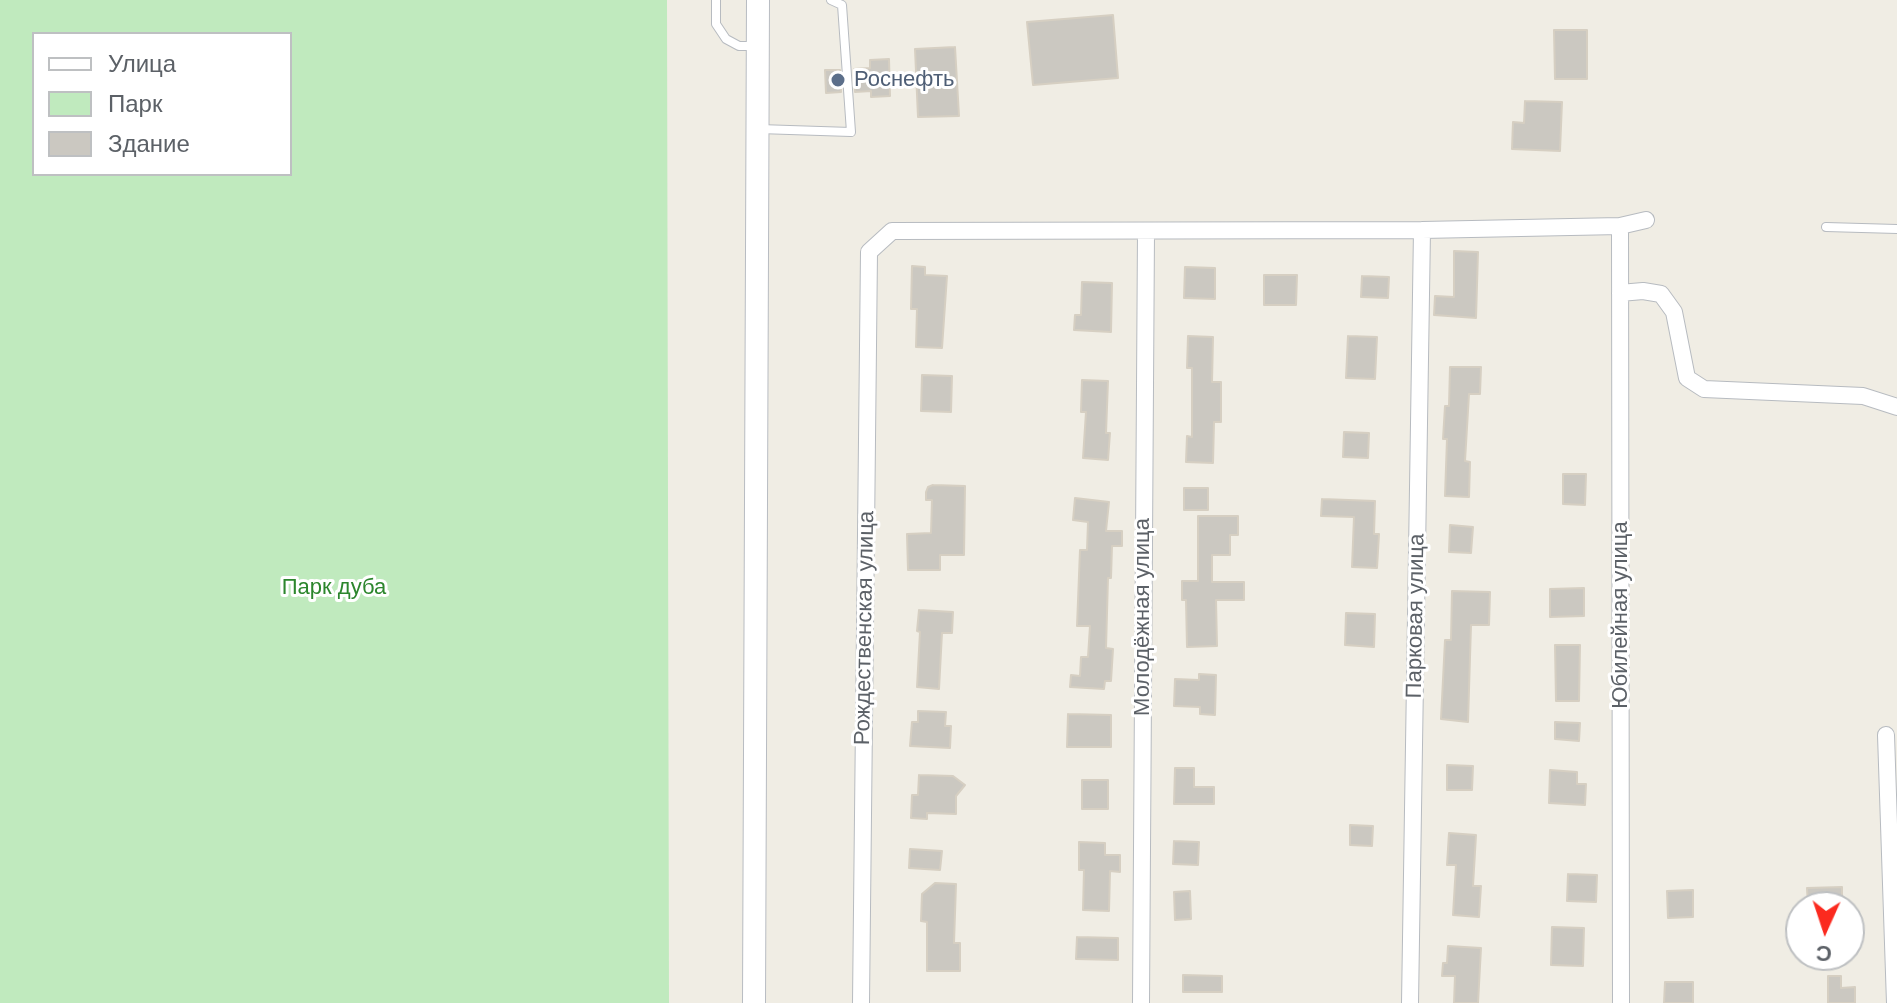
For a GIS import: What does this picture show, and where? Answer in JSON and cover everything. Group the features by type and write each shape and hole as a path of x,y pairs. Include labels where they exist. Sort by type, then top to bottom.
{"main road":[{"path":"754,1003 758,0"}],"street":[{"path":"750,0 758,46"},
{"path":"1146,232 1620,226 1646,220"},
{"name":"Юбилейная улица","path":"1620,226 1621,1003"},
{"name":"Парковая улица","path":"1410,1003 1422,230"},
{"name":"Рождественская улица","path":"861,1003 869,252 892,231 1146,232"},
{"name":"Молодёжная улица","path":"1141,1003 1146,232"},
{"path":"1620,293 1643,291 1661,294 1674,312 1687,378 1704,389 1863,396 1897,407"},
{"path":"1886,735 1894,868 1895,1003"}],"lane":[{"path":"716,0 716,24 726,39 739,46 758,46"},
{"path":"758,129 851,132 842,5 831,0"},
{"path":"1826,227 1897,229"}],"green space":[{"name":"Парк дуба","path":"0,0 667,0 669,1003 0,1003"}],"building":[{"path":"1113,15 1118,78 1033,85 1027,22"},
{"path":"1554,30 1587,30 1587,79 1555,79"},
{"path":"955,47 959,116 918,117 915,49"},
{"path":"889,59 890,96 871,97 871,91 855,92 854,69 870,68 870,60"},
{"path":"825,70 840,70 841,92 826,93"},
{"path":"1525,101 1562,102 1560,151 1512,149 1513,122 1524,123"},
{"path":"1454,251 1478,252 1476,318 1434,315 1435,296 1454,297"},
{"path":"912,266 925,267 925,275 947,276 942,348 916,347 917,309 911,309"},
{"path":"1185,267 1215,268 1215,299 1184,298"},
{"path":"1264,275 1297,275 1296,305 1264,305"},
{"path":"1362,276 1389,277 1388,298 1361,297"},
{"path":"1082,282 1112,283 1111,332 1074,330 1075,315 1081,315"},
{"path":"1188,336 1213,337 1212,382 1221,382 1221,422 1214,422 1213,463 1186,462 1187,436 1192,437 1192,368 1187,368"},
{"path":"1348,336 1377,337 1375,379 1346,378"},
{"path":"1450,367 1481,367 1480,394 1469,394 1465,461 1470,462 1469,497 1445,496 1447,439 1443,439 1445,406 1449,406"},
{"path":"922,375 952,376 951,412 921,411"},
{"path":"1082,380 1108,381 1108,460 1083,458 1086,412 1081,412"},
{"path":"1344,432 1369,433 1368,458 1343,457"},
{"path":"1563,474 1586,474 1585,505 1563,504"},
{"path":"933,485 965,486 964,555 940,555 940,570 908,570 907,534 931,533 932,500 926,500 926,492"},
{"path":"1184,488 1208,488 1208,510 1184,510"},
{"path":"1075,498 1109,502 1106,531 1122,531 1122,546 1112,546 1111,578 1108,578 1106,648 1113,649 1111,681 1105,681 1104,689 1070,687 1071,675 1080,676 1081,657 1088,657 1090,626 1077,626 1080,550 1087,550 1088,522 1073,520"},
{"path":"1322,499 1375,501 1374,534 1379,534 1377,568 1352,567 1354,517 1321,516"},
{"path":"1198,516 1238,516 1238,535 1230,535 1230,555 1212,555 1212,582 1244,582 1244,600 1216,600 1217,646 1187,647 1186,600 1182,600 1182,581 1198,581"},
{"path":"1450,525 1473,527 1471,553 1449,552"},
{"path":"1584,588 1584,616 1550,617 1550,589"},
{"path":"1452,591 1490,592 1489,625 1471,625 1468,722 1441,719 1445,640 1451,640"},
{"path":"919,610 953,612 952,633 942,633 939,689 917,687"},
{"path":"1346,613 1375,614 1374,647 1345,645"},
{"path":"1555,645 1580,645 1579,701 1556,701"},
{"path":"1199,674 1216,675 1215,715 1200,714 1200,707 1174,706 1175,679 1199,680"},
{"path":"918,711 946,712 945,726 951,726 950,748 910,746 912,722 918,722"},
{"path":"1068,714 1111,715 1111,747 1067,747"},
{"path":"1555,722 1580,723 1579,741 1555,739"},
{"path":"1447,765 1473,766 1472,790 1447,790"},
{"path":"1175,768 1194,768 1194,787 1214,787 1214,804 1174,804"},
{"path":"1550,770 1577,772 1577,784 1586,784 1585,805 1549,803"},
{"path":"919,775 953,776 965,785 956,796 956,814 927,813 927,819 911,818 912,795 918,795"},
{"path":"1082,780 1108,780 1108,809 1082,809"},
{"path":"1350,825 1373,826 1372,846 1350,845"},
{"path":"1449,833 1476,835 1473,886 1481,886 1479,917 1453,915 1456,865 1447,865"},
{"path":"1174,841 1199,842 1198,865 1173,864"},
{"path":"1079,842 1105,843 1105,855 1120,855 1120,872 1110,871 1109,911 1083,910 1084,870 1079,870"},
{"path":"910,849 942,851 940,870 909,868"},
{"path":"1568,874 1597,875 1596,902 1567,901"},
{"path":"935,883 956,884 954,943 960,943 960,971 927,971 927,922 921,921 922,894"},
{"path":"1842,887 1842,891 1807,891 1807,888"},
{"path":"1693,890 1693,917 1668,918 1667,891"},
{"path":"1190,891 1191,919 1175,920 1174,892"},
{"path":"1552,927 1584,928 1583,966 1551,965"},
{"path":"1077,937 1118,938 1118,960 1076,959"},
{"path":"1448,946 1481,948 1478,1003 1454,1003 1455,976 1442,976"},
{"path":"1183,975 1222,976 1222,992 1183,992"},
{"path":"1828,976 1841,976 1841,988 1855,987 1855,1003 1828,1003"},
{"path":"1665,982 1693,982 1693,1003 1664,1003"}],"place":[{"name":"Роснефть","path":"838,80"}]}
